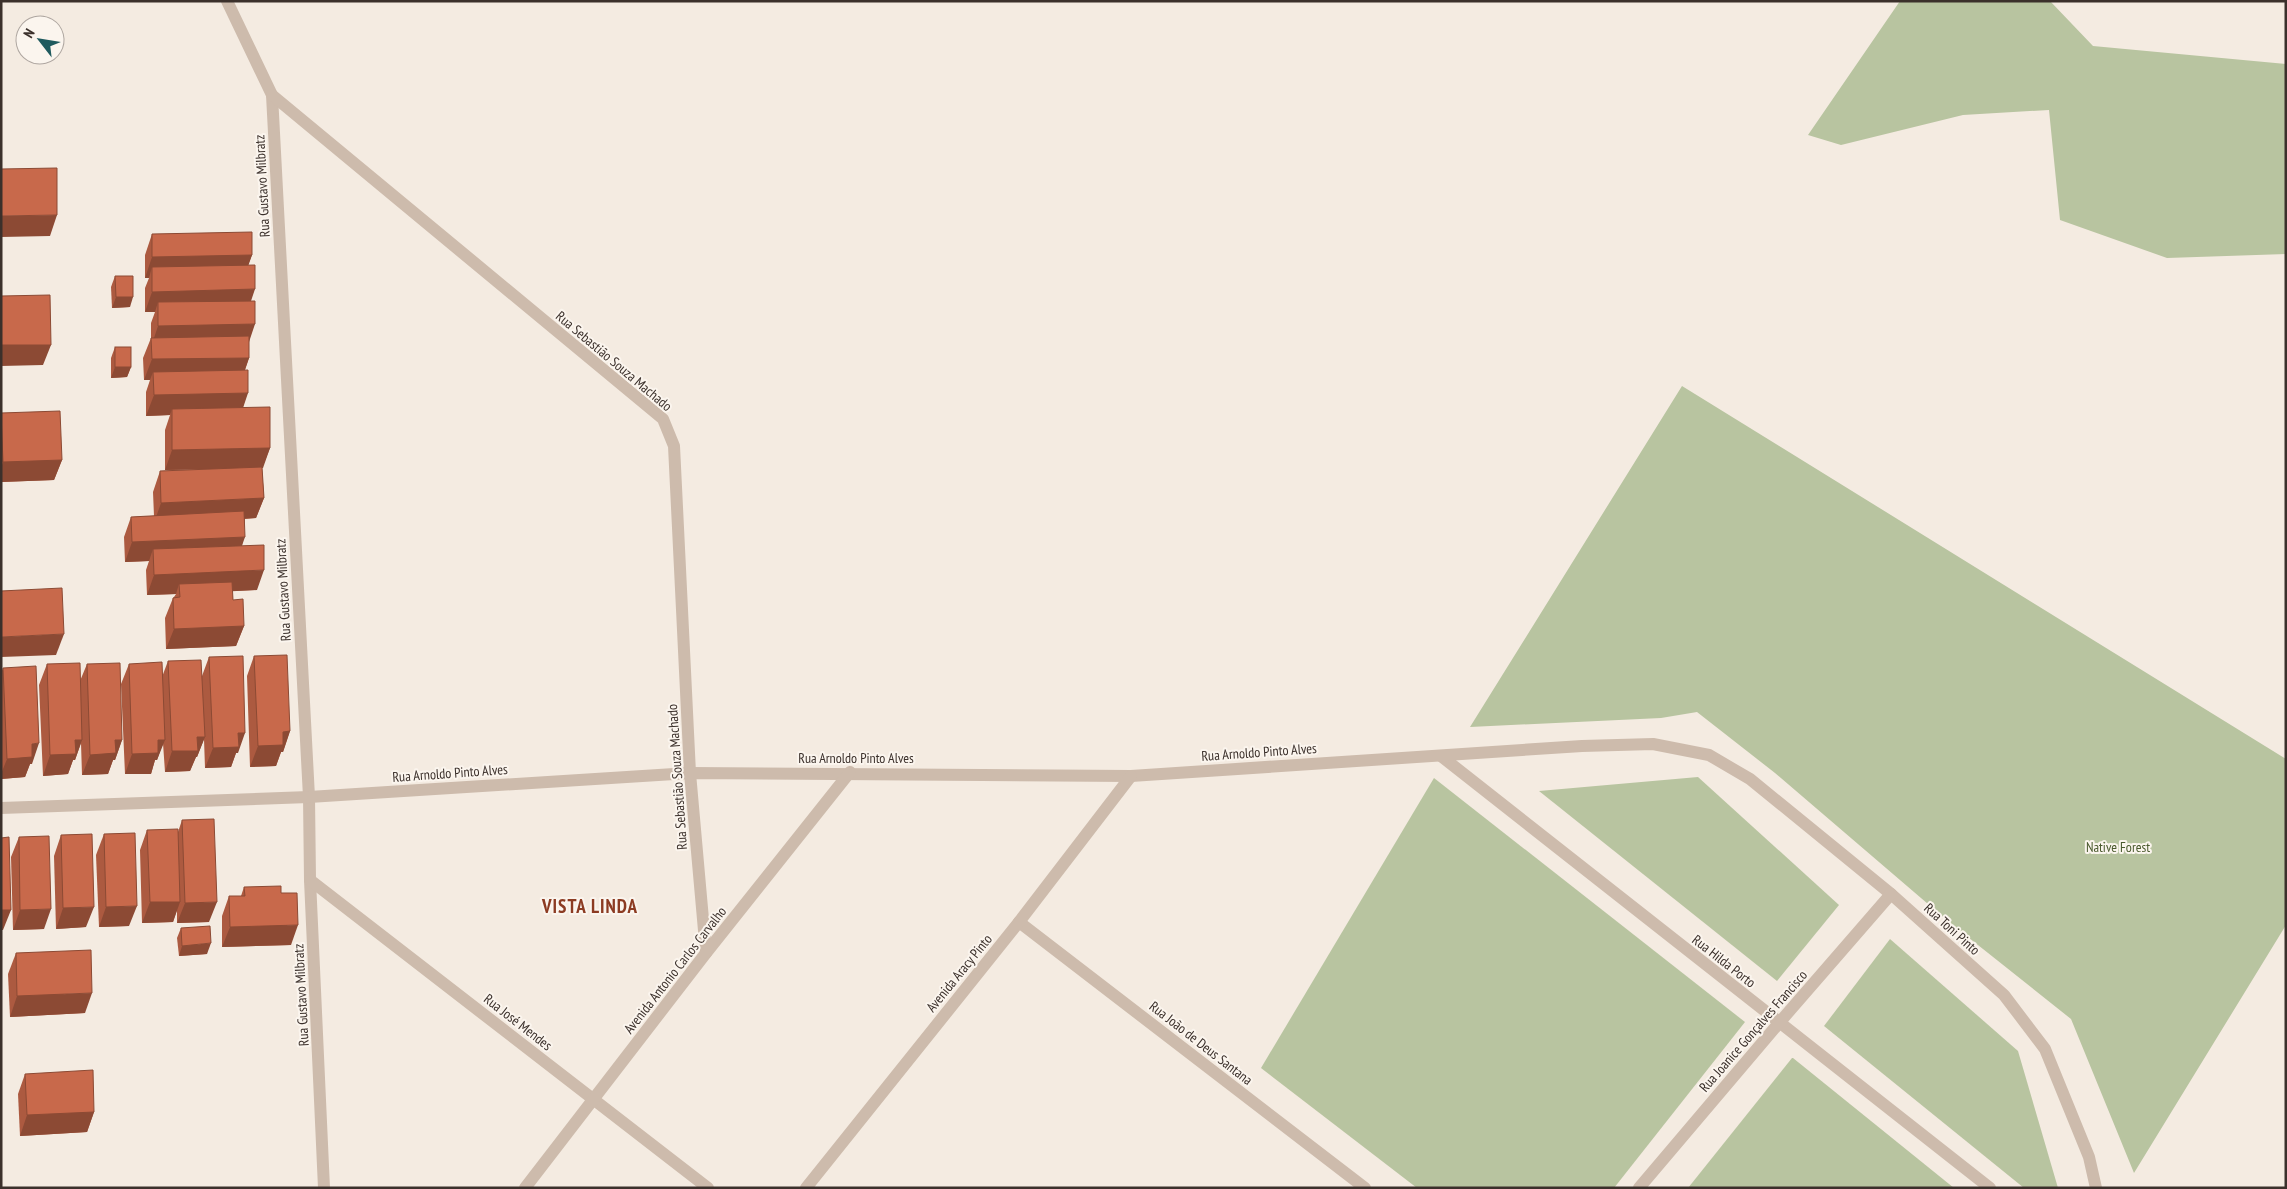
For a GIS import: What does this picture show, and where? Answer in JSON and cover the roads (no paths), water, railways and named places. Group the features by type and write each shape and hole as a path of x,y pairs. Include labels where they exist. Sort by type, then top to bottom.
{"street":[{"name":"Rua Gustavo Milbratz","path":"227,1 272,96 309,797 310,880 324,1188"},
{"name":"Rua Sebastião Souza Machado","path":"272,96 663,419 674,446 690,772 706,953"},
{"name":"Rua Arnoldo Pinto Alves","path":"1,808 309,797 690,772 1131,776 1653,744 1708,755"},
{"name":"Rua Toni Pinto","path":"1708,755 1750,779 1891,894 2004,995 2045,1048 2089,1157 2096,1188"},
{"name":"Rua Hilda Porto","path":"1441,756 1990,1188"},
{"name":"Avenida Antonio Carlos Carvalho","path":"525,1188 706,953 850,772"},
{"name":"Avenida Aracy Pinto","path":"806,1188 1019,922 1131,776"},
{"name":"Rua José Mendes","path":"310,880 708,1188"},
{"name":"Rua Joanice Gonçalves Francisco","path":"1639,1188 1891,894"},
{"name":"Rua João de Deus Santana","path":"1019,922 1365,1188"}],"district":[{"name":"VISTA LINDA","path":"590,906"}],"park label":[{"name":"Native Forest","path":"2118,847"}]}
